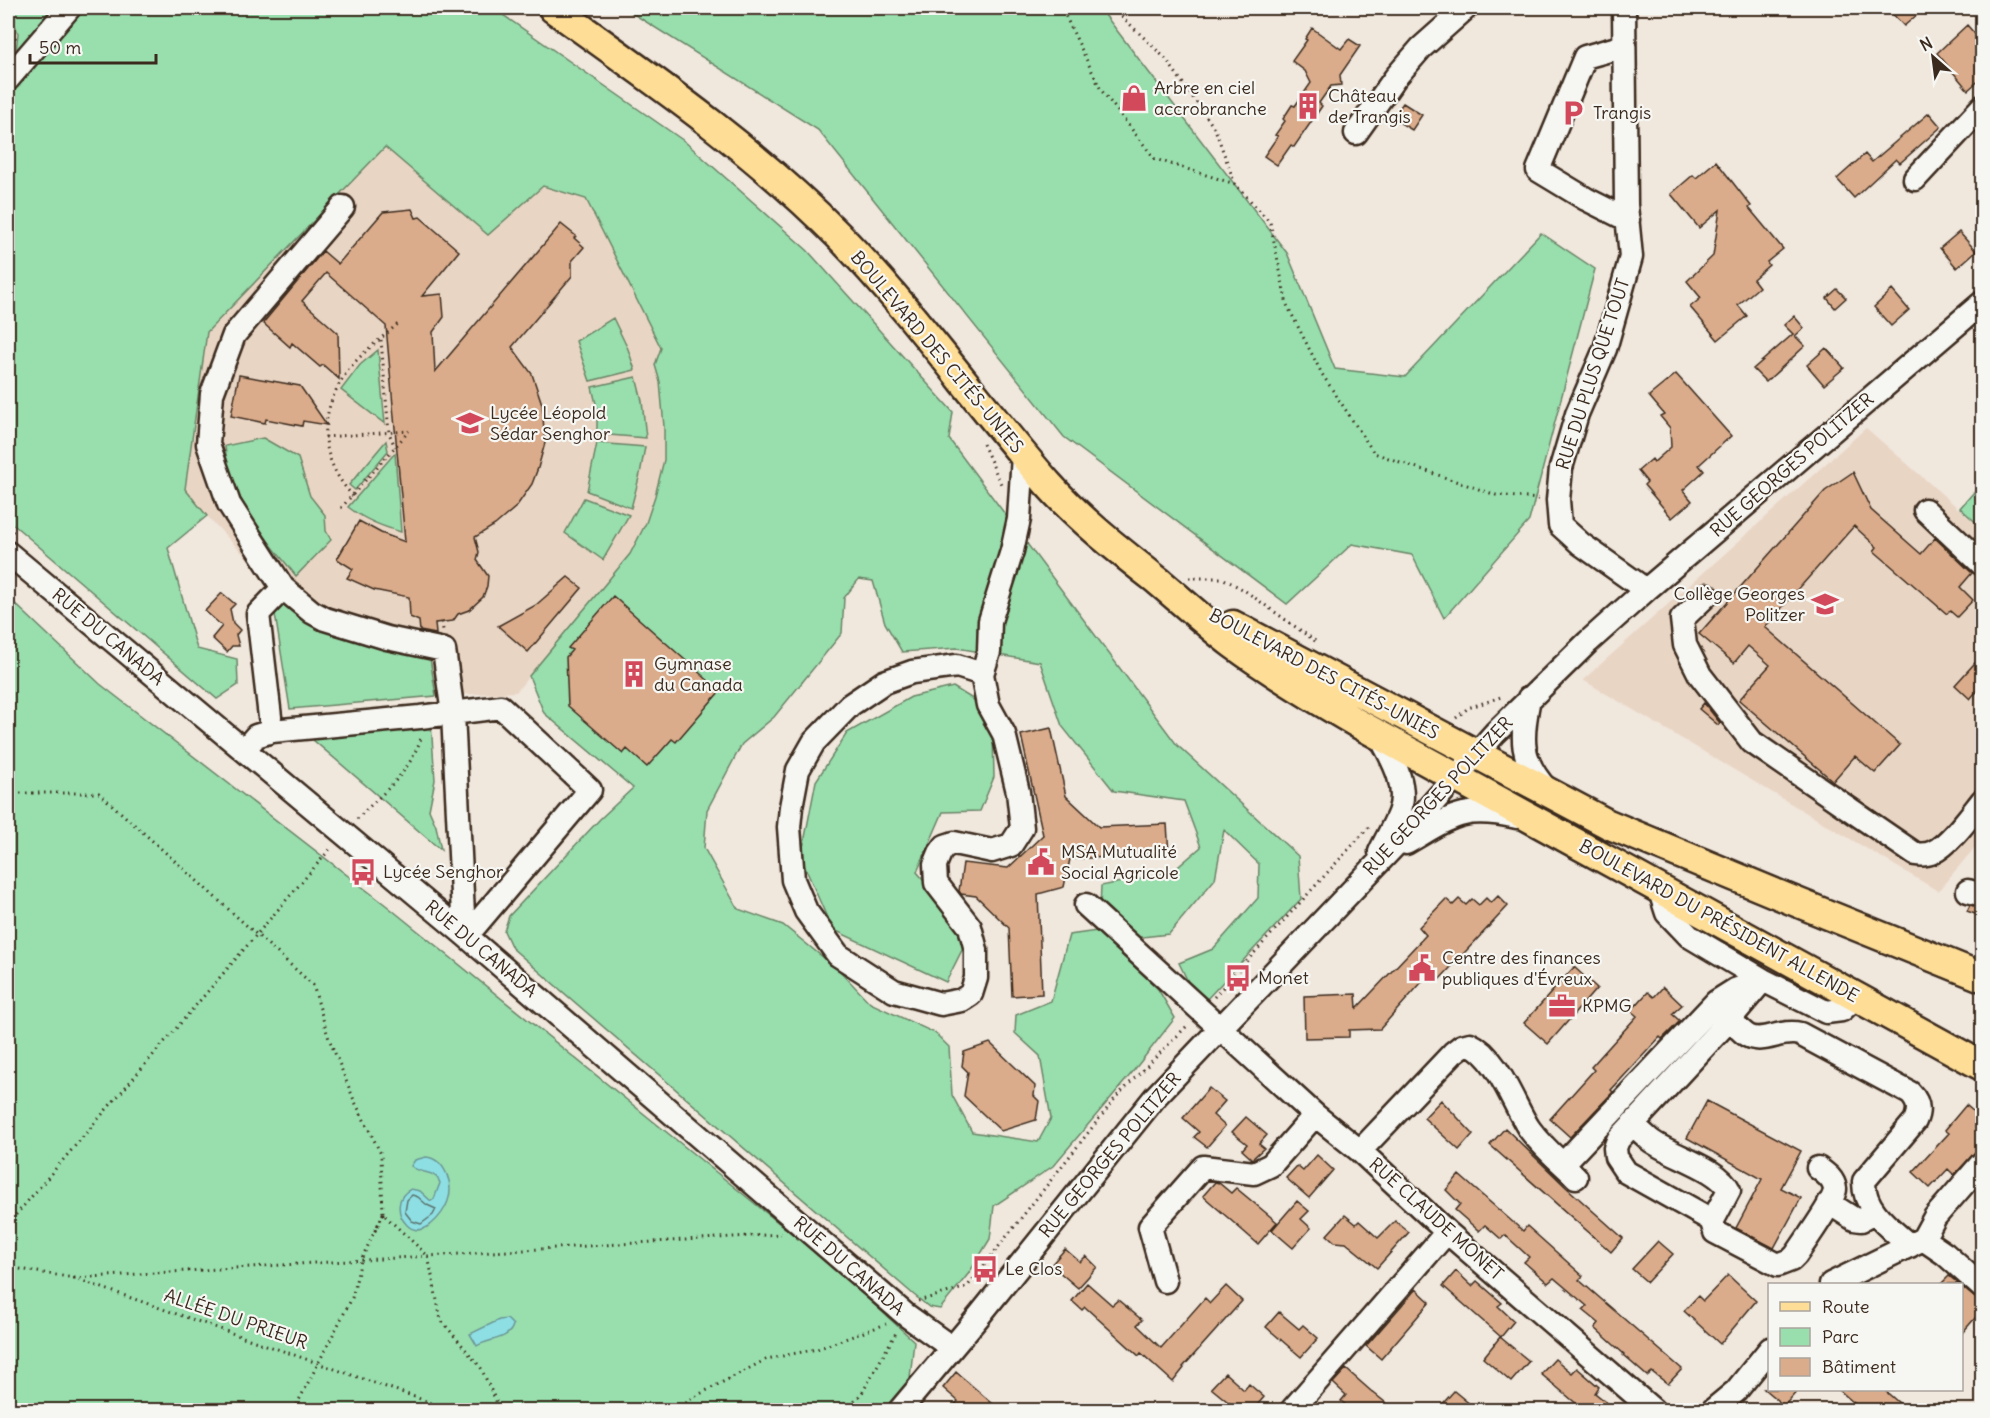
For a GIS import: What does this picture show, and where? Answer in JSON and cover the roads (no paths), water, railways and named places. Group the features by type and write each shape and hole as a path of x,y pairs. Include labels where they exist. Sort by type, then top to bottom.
{"main road":[{"name":"BOULEVARD DES CITÉS-UNIES","path":"553,8 687,105 762,164 836,233 890,290 1050,486 1108,540 1179,586 1449,722 1476,754"},
{"name":"BOULEVARD DES CITÉS-UNIES","path":"1179,586 1231,642 1278,676 1455,777"},
{"name":"BOULEVARD DU PRÉSIDENT ALLENDE","path":"1476,754 1618,828 1789,900 1983,976"},
{"name":"BOULEVARD DU PRÉSIDENT ALLENDE","path":"1455,777 1983,1066"}],"street":[{"path":"15,71 69,8"},
{"path":"1356,133 1395,78 1421,48 1466,8"},
{"name":"RUE DU PLUS QUE TOUT","path":"1624,8 1628,220 1631,257 1605,349 1570,436 1561,468 1558,500 1560,525 1581,544 1646,590"},
{"path":"1624,46 1585,57 1538,170 1586,199 1628,220"},
{"path":"1915,179 1983,107"},
{"path":"343,207 234,335 212,394 208,444 229,504 284,588 312,612 325,619 387,638 444,650 453,718 464,934"},
{"name":"RUE GEORGES POLITZER","path":"907,1408 952,1348 1156,1096 1529,698 1646,590 1915,373 1983,303"},
{"path":"982,674 957,666 912,672 884,682 850,705 814,742 798,770 790,817 793,880 806,911 838,955 894,991 941,1004 962,1000 971,994 976,978 976,950 970,927 936,883 935,865 940,853 945,846 954,843 992,851 1011,845 1022,828 1018,792 1004,734 988,705 982,674 989,652 990,621 1012,551 1019,519 1023,455"},
{"path":"1925,510 1983,564"},
{"name":"RUE DU CANADA","path":"12,544 244,750 464,934 810,1233 910,1308 952,1348"},
{"path":"270,717 258,615 284,588"},
{"path":"1707,595 1682,620 1685,645 1700,675 1752,742 1915,854 1924,855 1944,845 1983,801"},
{"path":"1529,698 1522,732 1526,754 1537,779 1551,795"},
{"path":"244,750 256,736 272,731 453,718 501,707 590,790 475,926 464,934"},
{"path":"1371,869 1400,811 1401,795 1397,768 1380,736"},
{"path":"1371,869 1404,844 1445,819 1466,812 1491,812 1541,823"},
{"path":"1659,888 1667,913 1689,936 1763,980 1826,1012 1842,1010 1857,996"},
{"name":"RUE CLAUDE MONET","path":"1086,905 1200,1012 1653,1410"},
{"path":"1763,980 1618,1140 1615,1148 1616,1157 1626,1172 1712,1222 1715,1232 1778,1265 1797,1255 1829,1203 1834,1189 1833,1182 1818,1168"},
{"path":"1360,1151 1453,1053 1462,1046 1470,1044 1484,1055 1498,1073 1528,1127 1543,1146 1570,1171 1716,1002 1735,990 1763,980"},
{"path":"1730,1019 1747,1035 1760,1040 1790,1032 1800,1034 1910,1093 1915,1098 1919,1113 1915,1121 1864,1181 1865,1194 1874,1214 1916,1243 1945,1254 1983,1287"},
{"path":"1165,1281 1150,1227 1203,1167 1254,1173 1271,1165 1316,1115"},
{"path":"1633,1123 1650,1140 1705,1169 1726,1184 1729,1190 1712,1222"},
{"path":"1833,1283 1916,1243 1935,1217 1983,1163"},
{"path":"1829,1203 1854,1219 1861,1220 1874,1214"},
{"path":"1292,1410 1448,1232"},
{"path":"1713,1410 1736,1391 1768,1351"}],"water":[{"path":"426,1157 433,1159 443,1167 449,1180 450,1194 437,1219 419,1230 413,1229 403,1221 399,1206 403,1196 411,1189 420,1191 431,1201 434,1199 440,1183 438,1179 411,1166 415,1160"},
{"path":"507,1319 513,1325 508,1334 477,1346 470,1334 499,1320"}],"place":[{"name":"Arbre en ciel accrobranche","path":"1134,98"},
{"name":"Château de Trangis","path":"1308,106"},
{"name":"Trangis","path":"1573,113"},
{"name":"Lycée Léopold Sédar Senghor","path":"470,423"},
{"name":"Collège Georges Politzer","path":"1825,604"},
{"name":"Gymnase du Canada","path":"634,674"},
{"name":"MSA Mutualité Social Agricole","path":"1041,862"},
{"name":"Lycée Senghor","path":"363,872"},
{"name":"Centre des finances publiques d'Évreux","path":"1422,968"},
{"name":"Monet","path":"1238,978"},
{"name":"KPMG","path":"1562,1006"},
{"name":"Le Clos","path":"985,1269"}]}
